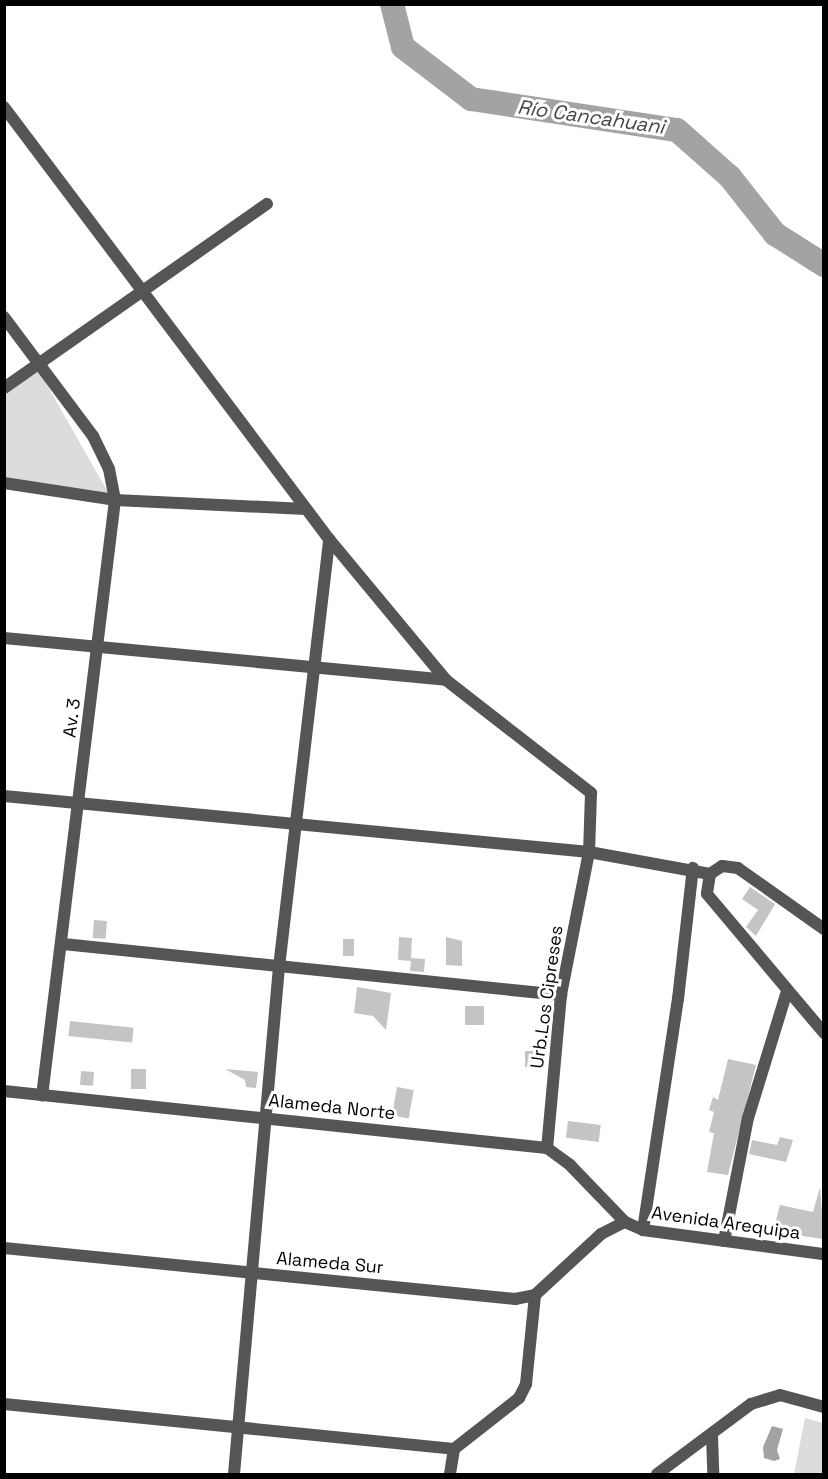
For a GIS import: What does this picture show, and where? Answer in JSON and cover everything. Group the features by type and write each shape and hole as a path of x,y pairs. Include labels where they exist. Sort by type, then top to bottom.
{"street":[{"path":"4,106 329,539 447,680"},
{"path":"4,388 267,204"},
{"name":"Av. 3","path":"4,317 93,436 109,469 115,500 63,945 42,1095"},
{"path":"4,483 115,500 306,509"},
{"path":"234,1474 279,967 294,822 315,667 329,539"},
{"path":"4,638 447,680"},
{"name":"Urb.Los Cipreses","path":"447,680 591,793 589,852 561,995 547,1148"},
{"path":"4,796 589,852 693,868 710,874"},
{"path":"824,929 738,868 722,866 710,874 707,894 824,1033"},
{"path":"643,1230 678,999 693,868"},
{"path":"63,945 561,995"},
{"path":"724,1241 748,1118 787,991"},
{"name":"Alameda Norte","path":"4,1091 547,1148"},
{"path":"450,1474 454,1449 519,1398 526,1384 535,1295 601,1234 626,1222 570,1165 547,1148"},
{"name":"Avenida Arequipa","path":"626,1222 643,1230 824,1254"},
{"name":"Alameda Sur","path":"4,1248 515,1299 535,1295"},
{"path":"657,1474 712,1436 751,1404 780,1395 824,1407"},
{"path":"4,1404 454,1449"},
{"path":"712,1436 713,1474"}],"shaded area":[{"path":"39,371 109,494 5,477 4,395"},
{"path":"805,1418 823,1423 823,1474 794,1474"},
{"path":"772,1426 783,1429 777,1450 780,1459 774,1461 764,1458 763,1447"}],"building":[{"path":"750,887 775,904 756,936 746,927 758,910 742,899"},
{"path":"94,920 107,921 106,939 93,938"},
{"path":"399,937 412,938 411,958 425,959 424,972 410,971 411,961 398,960"},
{"path":"446,937 462,941 462,966 446,965"},
{"path":"343,939 354,939 354,956 343,956"},
{"path":"357,987 391,993 386,1030 373,1016 354,1013"},
{"path":"465,1006 484,1006 484,1025 465,1025"},
{"path":"70,1021 134,1028 132,1043 68,1036"},
{"path":"525,1051 544,1051 544,1067 525,1067"},
{"path":"728,1059 756,1065 728,1175 707,1172 714,1133 709,1132 714,1112 709,1110 713,1097 718,1100"},
{"path":"131,1069 146,1069 146,1089 131,1089"},
{"path":"225,1069 258,1072 256,1088 246,1087 245,1080"},
{"path":"81,1071 94,1072 93,1086 80,1085"},
{"path":"397,1087 414,1090 409,1119 392,1116"},
{"path":"568,1121 601,1125 599,1142 566,1138"},
{"path":"780,1137 793,1140 786,1162 749,1154 752,1140 777,1145"},
{"path":"820,1187 824,1239 773,1232 780,1205 813,1212"}],"waterway":[{"name":"Río Cancahuani","path":"392,4 403,47 471,99 677,130 730,177 775,234 824,265"}]}
